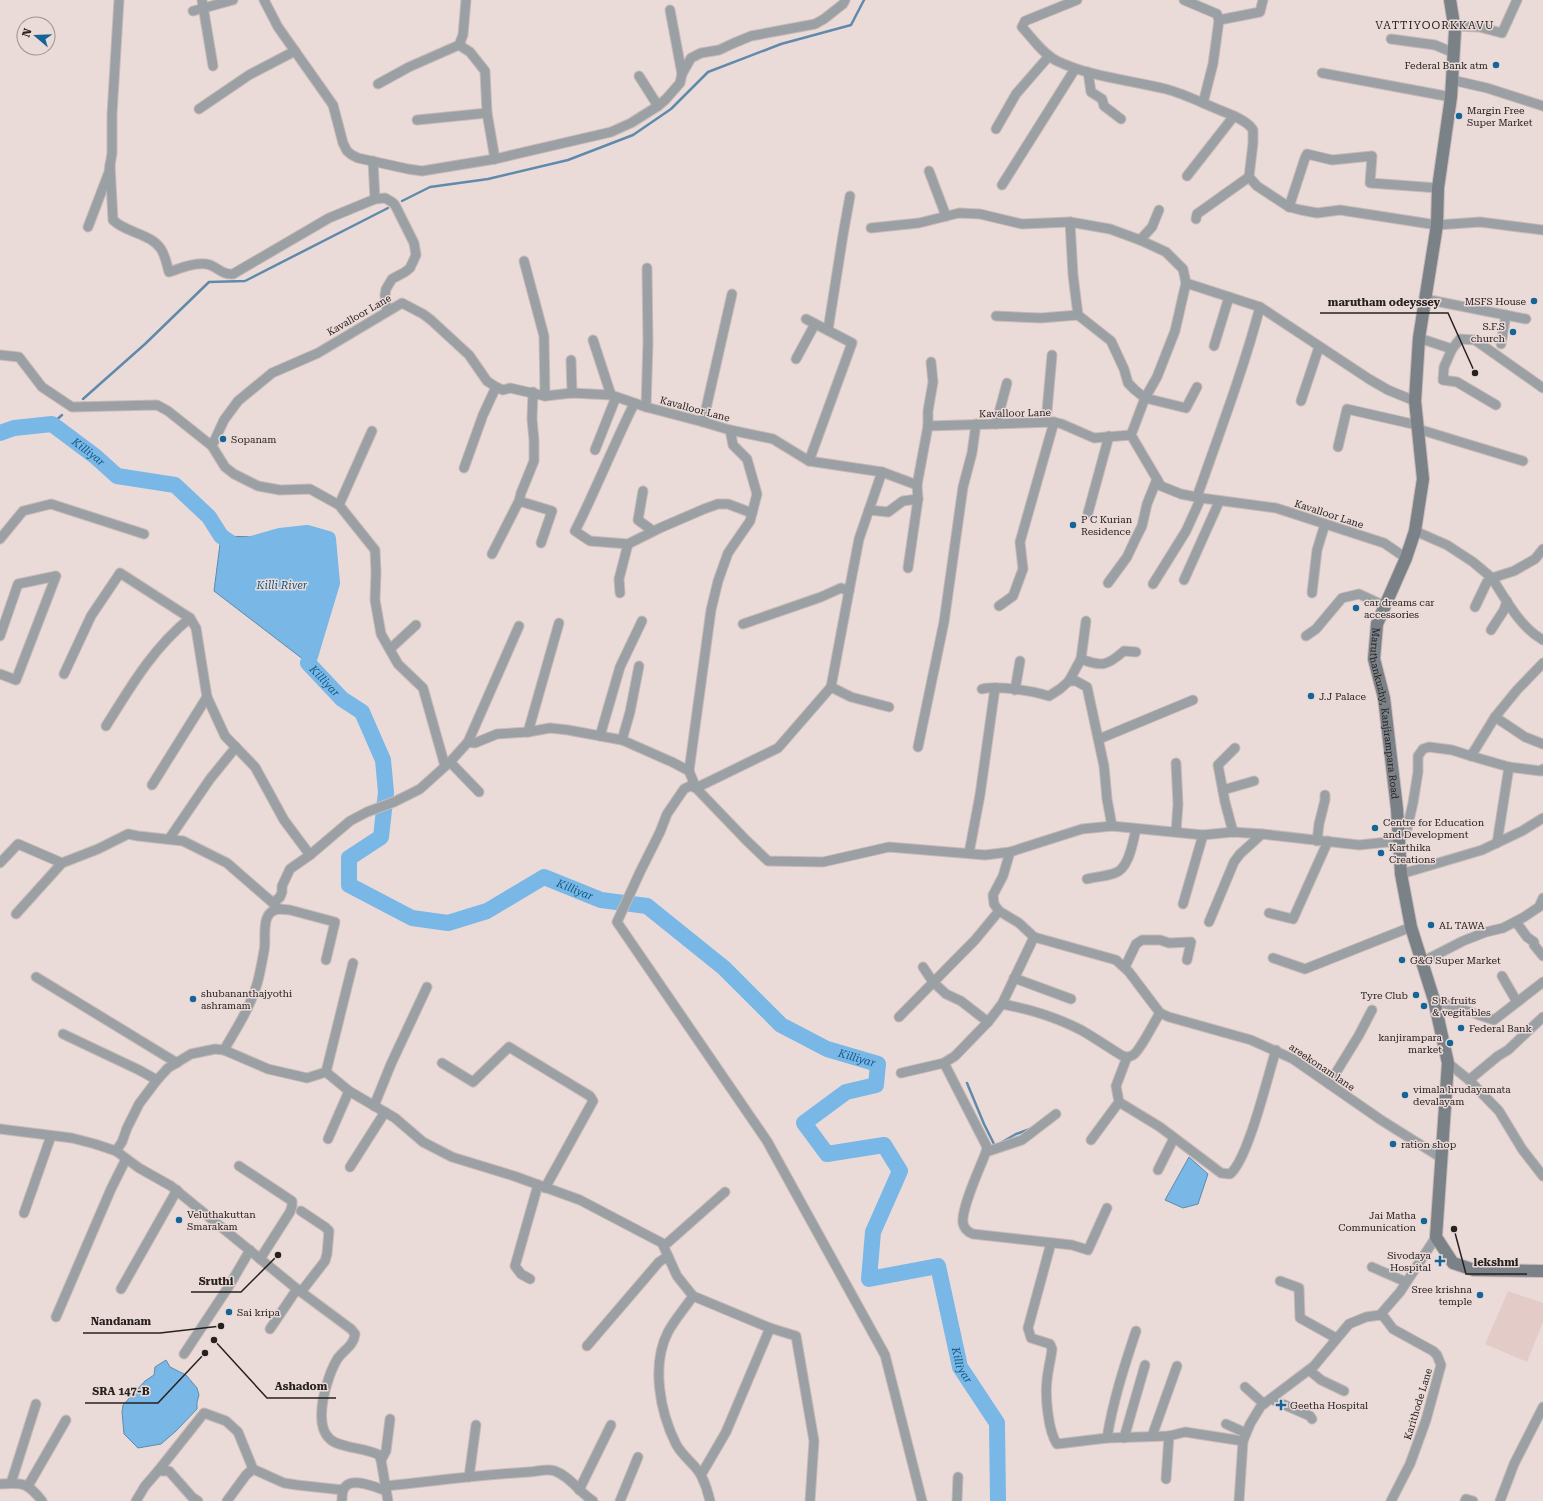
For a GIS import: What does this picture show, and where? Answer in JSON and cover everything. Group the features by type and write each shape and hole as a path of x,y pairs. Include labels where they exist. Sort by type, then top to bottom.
{"main road":[{"name":"Maruthankuzhy, Kanjirampara Road","path":"1436,1237 1440,1157 1448,1063 1434,1000 1411,927 1401,874 1397,809 1384,698 1374,659 1377,624 1406,558 1415,531 1423,479 1415,401 1419,338 1437,225 1438,188 1451,97 1454,26 1450,0"},
{"path":"1436,1237 1453,1263 1474,1270 1543,1271"}],"street":[{"path":"88,227 110,172 119,0"},
{"path":"193,11 203,4 233,0"},
{"path":"264,0 278,27 333,105 343,143 347,151 358,158 422,171 495,159 611,132 631,123 658,106 680,83 682,74 691,58 701,52 719,50 734,42 751,36 815,24 843,4 845,0"},
{"path":"378,84 409,67 459,45 463,34 466,0"},
{"path":"1077,0 1025,22 1022,27 1049,56 1075,69 1167,89 1234,116 1253,130 1249,177 1204,209 1198,214 1196,219"},
{"path":"1184,0 1217,14 1219,20 1213,64 1203,104"},
{"path":"1219,20 1260,12 1263,0"},
{"path":"1454,26 1479,28 1502,33 1517,0"},
{"path":"203,4 213,66"},
{"path":"670,10 682,74"},
{"path":"1391,39 1435,45 1454,53"},
{"path":"459,45 470,52 485,71 487,113 495,159"},
{"path":"199,109 250,75 295,51"},
{"path":"996,129 1016,94 1049,56"},
{"path":"1002,185 1075,69"},
{"path":"1088,72 1091,92 1102,99 1104,106 1121,119"},
{"path":"1322,73 1451,97"},
{"path":"639,76 658,106"},
{"path":"1452,80 1487,88 1543,106"},
{"path":"416,120 487,113"},
{"path":"1188,176 1234,116"},
{"path":"1289,207 1307,154 1332,160 1372,156 1370,183 1438,188"},
{"path":"373,162 375,199"},
{"path":"110,164 113,220 119,226 148,238 160,249 169,272 183,267 206,264 211,265 225,273 233,274 329,218 375,199 385,198 395,205 414,242 416,255 410,268 392,279 386,289 385,295 387,311"},
{"path":"929,171 946,216"},
{"path":"1249,177 1257,186 1289,207 1317,213 1340,210 1437,225 1480,222 1543,230"},
{"path":"828,330 850,196"},
{"path":"1140,240 1152,227 1159,210"},
{"path":"871,228 919,223 959,213 980,214 1022,224 1070,222 1110,229 1140,240 1166,252 1183,270 1186,283 1175,331 1157,377 1145,398 1131,435"},
{"path":"1070,222 1073,275 1078,315"},
{"path":"524,261 544,336 545,396"},
{"path":"646,407 648,342 647,268"},
{"path":"1186,283 1260,307 1319,347 1388,390 1415,401"},
{"path":"703,422 732,294"},
{"path":"1214,346 1229,297"},
{"path":"1425,299 1526,319"},
{"name":"Kavalloor Lane","path":"212,446 224,420 238,401 272,373 318,353 402,303 423,314 469,356 487,381 503,390 510,388 533,392 545,396 572,393 614,396 634,404 730,430 773,439 809,461 882,472 917,485"},
{"path":"1153,584 1186,531 1199,498 1250,346 1260,307"},
{"path":"996,316 1041,318 1078,315 1111,341 1124,369 1128,383 1145,398 1186,408 1197,386"},
{"path":"1501,344 1506,315"},
{"path":"806,319 852,343 809,461"},
{"path":"796,360 815,324"},
{"path":"1419,338 1452,349"},
{"path":"1496,405 1457,382 1444,380 1444,367 1452,349 1460,339 1475,340 1543,388"},
{"path":"593,340 614,396 595,450"},
{"path":"1301,401 1319,347"},
{"path":"0,355 19,357 42,387 72,407 157,405 168,411 212,446 225,467 234,474 258,486 280,490 310,489 339,505 376,550 375,600 381,634 398,664 423,688 448,764 479,792"},
{"path":"999,606 1013,596 1023,569 1020,542 1050,422 1052,355"},
{"path":"571,360 572,393"},
{"path":"908,568 918,499 917,485 928,426 928,411 933,382 931,362"},
{"path":"996,424 1007,383"},
{"path":"464,468 483,415 496,387"},
{"path":"492,554 519,501 534,461 532,419 533,392"},
{"path":"634,404 613,446 604,473 575,531 590,541 628,544 653,531 718,504 728,504 752,513"},
{"path":"1338,447 1347,409 1418,427 1524,461"},
{"name":"Kavalloor Lane","path":"928,426 1050,422 1062,424 1094,438 1131,435 1161,486 1181,494 1219,502 1276,508 1384,543 1406,558"},
{"path":"918,747 944,622 962,487 972,453 976,424"},
{"path":"730,430 732,445 747,460 757,494 750,521 728,553 718,581 711,610 689,771 696,788 768,861 822,862 889,847 985,855 1010,852 1082,829 1112,826 1149,828 1203,835 1233,832 1262,834 1359,845 1398,841 1406,833 1418,772 1418,756 1420,752 1429,747 1452,750 1509,767 1541,771 1543,769"},
{"path":"339,505 372,431"},
{"path":"1088,513 1109,436"},
{"path":"882,472 859,539 831,687 778,748 696,788 690,786 684,789 667,814 660,832 617,922 767,1141 885,1355 922,1501"},
{"path":"1108,584 1127,557 1142,526 1147,504 1157,479"},
{"path":"643,491 638,520 653,531"},
{"path":"869,510 888,512 903,501 918,499"},
{"path":"519,501 552,511 541,543"},
{"path":"1184,580 1219,502"},
{"path":"0,539 23,511 51,504 144,534"},
{"path":"1312,593 1317,550 1324,524"},
{"path":"1415,531 1446,545 1473,562 1492,578 1507,602 1525,625 1543,640"},
{"path":"620,593 619,579 628,544"},
{"path":"1475,607 1487,582 1492,578 1514,571 1535,559 1543,549"},
{"path":"64,674 91,616 120,572 190,618 196,628 207,698 225,736 255,767 284,820 310,855"},
{"path":"0,636 18,584 56,576 16,680 0,674"},
{"path":"743,624 821,597 841,588 849,591"},
{"path":"1306,636 1316,629 1342,598 1360,594 1385,606"},
{"path":"1491,630 1504,610 1507,602"},
{"path":"106,726 145,664 190,618"},
{"path":"982,689 990,687 1036,692 1048,696 1060,689 1069,680 1081,659 1086,620"},
{"path":"600,736 620,667 642,621"},
{"path":"528,732 559,623"},
{"path":"390,649 416,625"},
{"path":"224,1050 246,1012 257,984 265,948 265,925 269,914 276,906 282,892 282,886 290,869 310,855 350,821 420,789 448,764 468,742 519,626"},
{"path":"1081,659 1097,665 1112,662 1124,651 1136,652"},
{"path":"1015,690 1020,661"},
{"path":"1471,756 1495,717 1517,690 1543,663"},
{"path":"622,740 630,712 639,666"},
{"path":"1069,680 1076,681 1087,687 1098,739 1112,826"},
{"path":"831,687 851,697 889,707"},
{"path":"969,854 980,794 995,688"},
{"path":"152,785 207,698"},
{"path":"1098,739 1194,700"},
{"path":"1495,717 1525,736 1543,744"},
{"path":"468,742 475,743 497,734 528,732 550,728 622,740 689,771"},
{"path":"169,839 210,778 236,747"},
{"path":"1233,832 1224,802 1218,765 1234,748"},
{"path":"1176,763 1178,804 1176,832"},
{"path":"1497,843 1509,767"},
{"path":"1223,790 1254,781"},
{"path":"1317,841 1325,795"},
{"path":"1401,874 1482,850 1522,831 1543,818"},
{"path":"1087,879 1116,873 1121,870 1127,861 1136,828"},
{"path":"16,914 62,863 98,849 128,834 183,841 227,863 276,906 334,922 326,960"},
{"path":"1210,922 1234,862 1240,854 1262,834"},
{"path":"1183,904 1203,835"},
{"path":"1269,913 1293,919 1328,841"},
{"path":"0,863 18,844 62,863"},
{"path":"1010,852 1002,876 993,895 994,904 999,911 1019,923 1034,938 1116,960 1127,969 1160,1013 1138,1049 1133,1055 1127,1058 1116,1086 1119,1102 1091,1140"},
{"path":"1422,962 1463,941 1486,932 1503,928 1516,922 1539,907 1543,898"},
{"path":"898,1017 975,940 999,911"},
{"path":"1516,922 1527,937 1534,942 1534,945 1543,956"},
{"path":"1273,958 1305,969 1411,927"},
{"path":"901,1073 944,1063 955,1056 988,1022 1002,1004 1034,938"},
{"path":"1127,969 1136,944 1142,940 1160,940 1169,943 1191,942 1187,960"},
{"path":"326,1072 353,963"},
{"path":"923,967 933,982 946,994 961,1001 988,1022"},
{"path":"1502,976 1516,1002"},
{"path":"36,977 177,1063"},
{"path":"1014,978 1072,999"},
{"path":"1434,1000 1494,1020 1543,982"},
{"path":"374,1106 391,1064 427,987"},
{"path":"1002,1004 1030,1010 1055,1018 1081,1030 1127,1058"},
{"path":"1329,1084 1359,1035 1372,1010"},
{"name":"areekonam lane","path":"1160,1013 1169,1017 1251,1040 1276,1050 1311,1070 1381,1120 1440,1157"},
{"path":"1469,1080 1498,1056 1508,1050 1543,1017"},
{"path":"63,1034 157,1080"},
{"path":"442,1063 474,1082 510,1047 590,1096 593,1101 542,1187 515,1266 521,1274 530,1279"},
{"path":"116,1151 122,1142 139,1104 157,1080 168,1068 191,1054 215,1049 224,1050 268,1069 307,1078 326,1072"},
{"path":"1119,1102 1160,1127 1220,1173 1230,1174 1234,1171 1252,1130 1276,1050"},
{"path":"944,1063 986,1144 986,1152 965,1210 963,1222 965,1228 973,1234 1072,1245 1088,1250 1107,1208"},
{"path":"1448,1063 1469,1080 1498,1111 1522,1149 1543,1176"},
{"path":"326,1072 349,1090 395,1118 423,1142 452,1157 514,1176 580,1200 662,1243 677,1276 693,1296 770,1328 796,1336 814,1441 810,1501"},
{"path":"328,1139 349,1090"},
{"path":"350,1167 385,1112"},
{"path":"986,1152 1022,1140 1056,1114"},
{"path":"0,1129 84,1140 116,1151 126,1159 177,1190 299,1291 355,1334 354,1340 338,1358 328,1379 321,1411 324,1432 330,1440 379,1455 388,1501"},
{"path":"24,1213 51,1136"},
{"path":"1158,1170 1174,1138"},
{"path":"56,1317 111,1189 126,1159"},
{"path":"239,1166 292,1201 290,1212 260,1259"},
{"path":"121,1289 177,1190"},
{"path":"664,1246 725,1192"},
{"path":"270,1329 299,1291 325,1261 327,1254 329,1231 325,1226 302,1210"},
{"path":"1239,1501 1244,1437 1254,1418 1267,1402 1309,1370 1349,1324 1366,1317 1380,1315 1406,1282 1436,1237"},
{"path":"1051,1243 1028,1328 1031,1338 1050,1344 1052,1348 1047,1381 1049,1425 1057,1444 1107,1438 1169,1436 1185,1432 1244,1437"},
{"path":"184,1354 229,1286 250,1250"},
{"path":"587,1346 659,1262 668,1256"},
{"path":"1372,1267 1406,1282"},
{"path":"1280,1281 1299,1288 1300,1318 1336,1338"},
{"path":"693,1296 668,1331 660,1356 659,1371 665,1415 674,1440 701,1475 710,1501"},
{"name":"Karithode Lane","path":"1380,1315 1384,1317 1393,1329 1433,1351 1441,1365 1426,1420 1410,1464 1391,1501"},
{"path":"701,1475 726,1432 770,1328"},
{"path":"1107,1438 1110,1417 1118,1385 1136,1332"},
{"path":"1124,1438 1145,1365"},
{"path":"1152,1436 1177,1366"},
{"path":"1309,1370 1322,1380 1344,1391"},
{"path":"1245,1387 1267,1402 1310,1416 1312,1419"},
{"path":"11,1483 36,1404"},
{"path":"1500,1501 1514,1464 1543,1407"},
{"path":"136,1501 145,1486 204,1413 226,1421 238,1432 253,1469 284,1483 343,1490"},
{"path":"381,1460 386,1451 390,1419"},
{"path":"28,1486 66,1420"},
{"path":"1226,1424 1244,1437"},
{"path":"580,1490 611,1425"},
{"path":"469,1477 476,1426"},
{"path":"1166,1478 1169,1436"},
{"path":"620,1501 638,1457"},
{"path":"227,1501 246,1475 253,1469"},
{"path":"342,1501 343,1490 346,1485 350,1483 386,1488 469,1477 542,1470 554,1471 568,1479 593,1501"},
{"path":"158,1471 169,1471 192,1497 198,1501"},
{"path":"957,1501 958,1477"},
{"path":"0,1484 11,1483 28,1486 42,1501"},
{"path":"1465,1501 1466,1499 1473,1501"}],"shaded area":[{"path":"1508,1291 1543,1303 1543,1322 1527,1362 1485,1344"}],"water":[{"name":"Killi River","path":"221,536 328,539 332,583 308,663 214,591"},
{"path":"1189,1157 1208,1174 1198,1204 1183,1208 1165,1200"},
{"path":"166,1360 170,1367 186,1375 197,1388 199,1395 197,1409 161,1444 138,1448 124,1434 122,1412 123,1405 145,1381 154,1375 155,1367"}],"waterway":[{"path":"402,201 430,187 488,179 568,160 633,135 671,109 708,72 781,44 851,25 864,0"},
{"path":"83,399 145,344 209,282 245,281 388,208"},
{"path":"52,424 62,415"},
{"name":"Killiyar","path":"0,433 14,428 52,424 96,457 117,476 175,485 209,517 221,536 238,548 280,536 307,533 328,539 332,583 308,663 342,699 362,712 383,760 386,792 381,837 349,858 349,885 412,918 448,923 487,911 544,877 601,900 647,906 724,968 781,1025 827,1049 878,1064 876,1085 846,1092 804,1123 827,1154 884,1145 900,1171 873,1232 869,1279 938,1266 960,1367 997,1423 998,1501"},
{"path":"967,1083 995,1146 1016,1134 1030,1129"}],"place":[{"name":"Federal Bank atm","path":"1496,65"},
{"name":"Margin Free Super Market","path":"1459,116"},
{"name":"MSFS House","path":"1534,301"},
{"name":"S.F.S church","path":"1513,332"},
{"name":"marutham odeyssey","path":"1475,373"},
{"name":"Sopanam","path":"223,439"},
{"name":"P C Kurian Residence","path":"1073,525"},
{"name":"car dreams car accessories","path":"1356,608"},
{"name":"J.J Palace","path":"1311,696"},
{"name":"Centre for Education and Development","path":"1375,828"},
{"name":"Karthika Creations","path":"1381,853"},
{"name":"AL TAWA","path":"1431,925"},
{"name":"G&G Super Market","path":"1402,960"},
{"name":"Tyre Club","path":"1416,995"},
{"name":"shubananthajyothi ashramam","path":"193,999"},
{"name":"S R fruits & vegitables","path":"1424,1006"},
{"name":"Federal Bank","path":"1461,1028"},
{"name":"kanjirampara market","path":"1450,1043"},
{"name":"vimala hrudayamata devalayam","path":"1405,1095"},
{"name":"ration shop","path":"1393,1144"},
{"name":"Veluthakuttan Smarakam","path":"179,1220"},
{"name":"Jai Matha Communication","path":"1424,1221"},
{"name":"lekshmi","path":"1454,1229"},
{"name":"Sruthi","path":"278,1255"},
{"name":"Sivodaya Hospital","path":"1440,1261"},
{"name":"Sree krishna temple","path":"1480,1295"},
{"name":"Sai kripa","path":"229,1312"},
{"name":"Nandanam","path":"221,1326"},
{"name":"Ashadom","path":"214,1340"},
{"name":"SRA 147-B","path":"205,1353"},
{"name":"Geetha Hospital","path":"1281,1405"}],"district":[{"name":"VATTIYOORKKAVU","path":"1435,25"}]}
